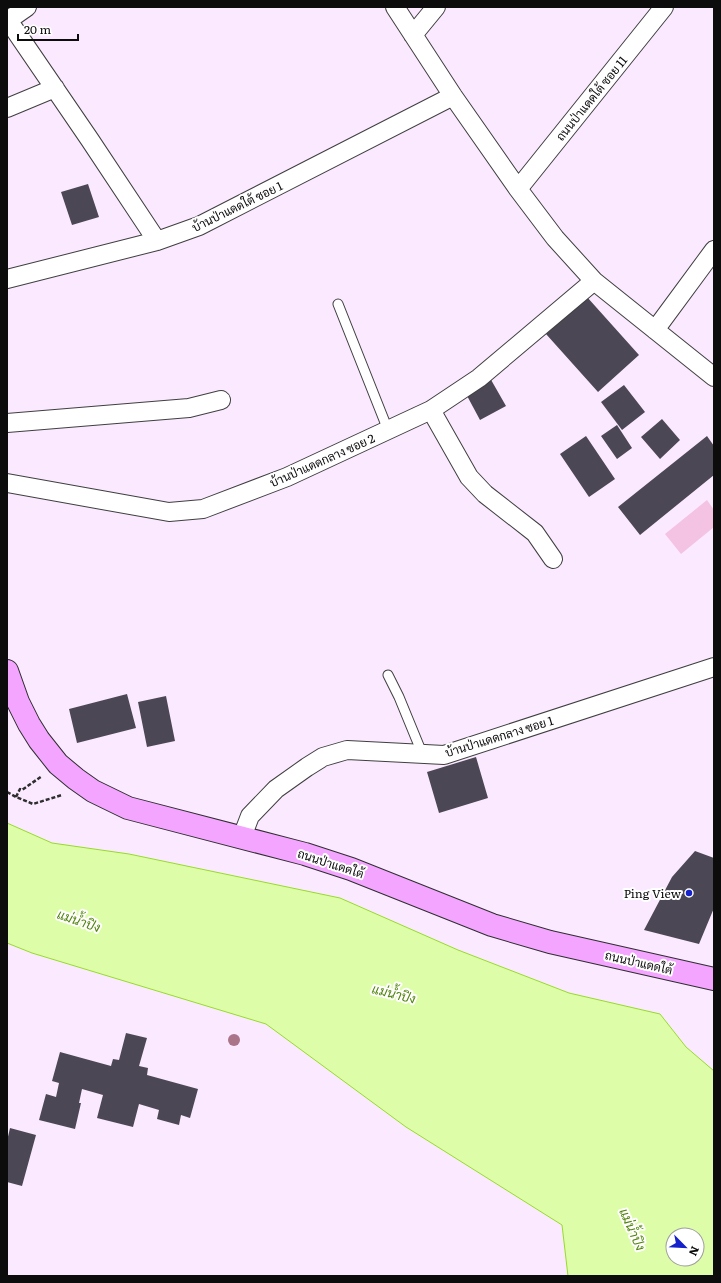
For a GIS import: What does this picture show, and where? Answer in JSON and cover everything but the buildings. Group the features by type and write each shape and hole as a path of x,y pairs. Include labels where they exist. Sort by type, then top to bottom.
{"street":[{"path":"27,7 8,21 55,88 157,242"},
{"path":"396,7 453,96 518,189 555,238 594,281 714,377"},
{"path":"413,35 436,7"},
{"name":"ถนนป่าแดดใต้ ซอย 11","path":"518,189 664,7"},
{"path":"7,108 55,88"},
{"name":"บ้านป่าแดดใต้ ซอย 1","path":"7,279 157,242 206,223 453,96"},
{"path":"655,330 714,250"},
{"name":"บ้านป่าแดดกลาง ซอย 2","path":"7,483 169,512 203,509 287,477 431,410 479,378 594,281"},
{"path":"7,423 189,408 221,400"},
{"path":"431,410 470,477 485,494 535,532 553,559"},
{"name":"บ้านป่าแดดกลาง ซอย 1","path":"242,837 250,816 276,789 323,757 347,750 444,754 714,667"},
{"name":"ถนนป่าแดดใต้","path":"7,671 18,702 29,724 39,740 58,764 93,791 128,808 305,854 351,869 492,925 550,942 714,979"}],"lane":[{"path":"338,304 388,430"},
{"path":"388,675 422,753"}],"path":[{"path":"16,796 20,789 22,790"},
{"path":"7,792 33,804 62,795"}],"shaded area":[{"path":"707,500 714,510 714,527 681,554 665,534"}],"water":[{"name":"แม่น้ำปิง","path":"7,823 52,843 129,854 340,898 458,950 569,993 660,1014 686,1047 714,1071 714,1276 568,1276 562,1225 406,1127 266,1024 32,953 7,943"}],"place":[{"name":"Ping View","path":"689,893"}]}
